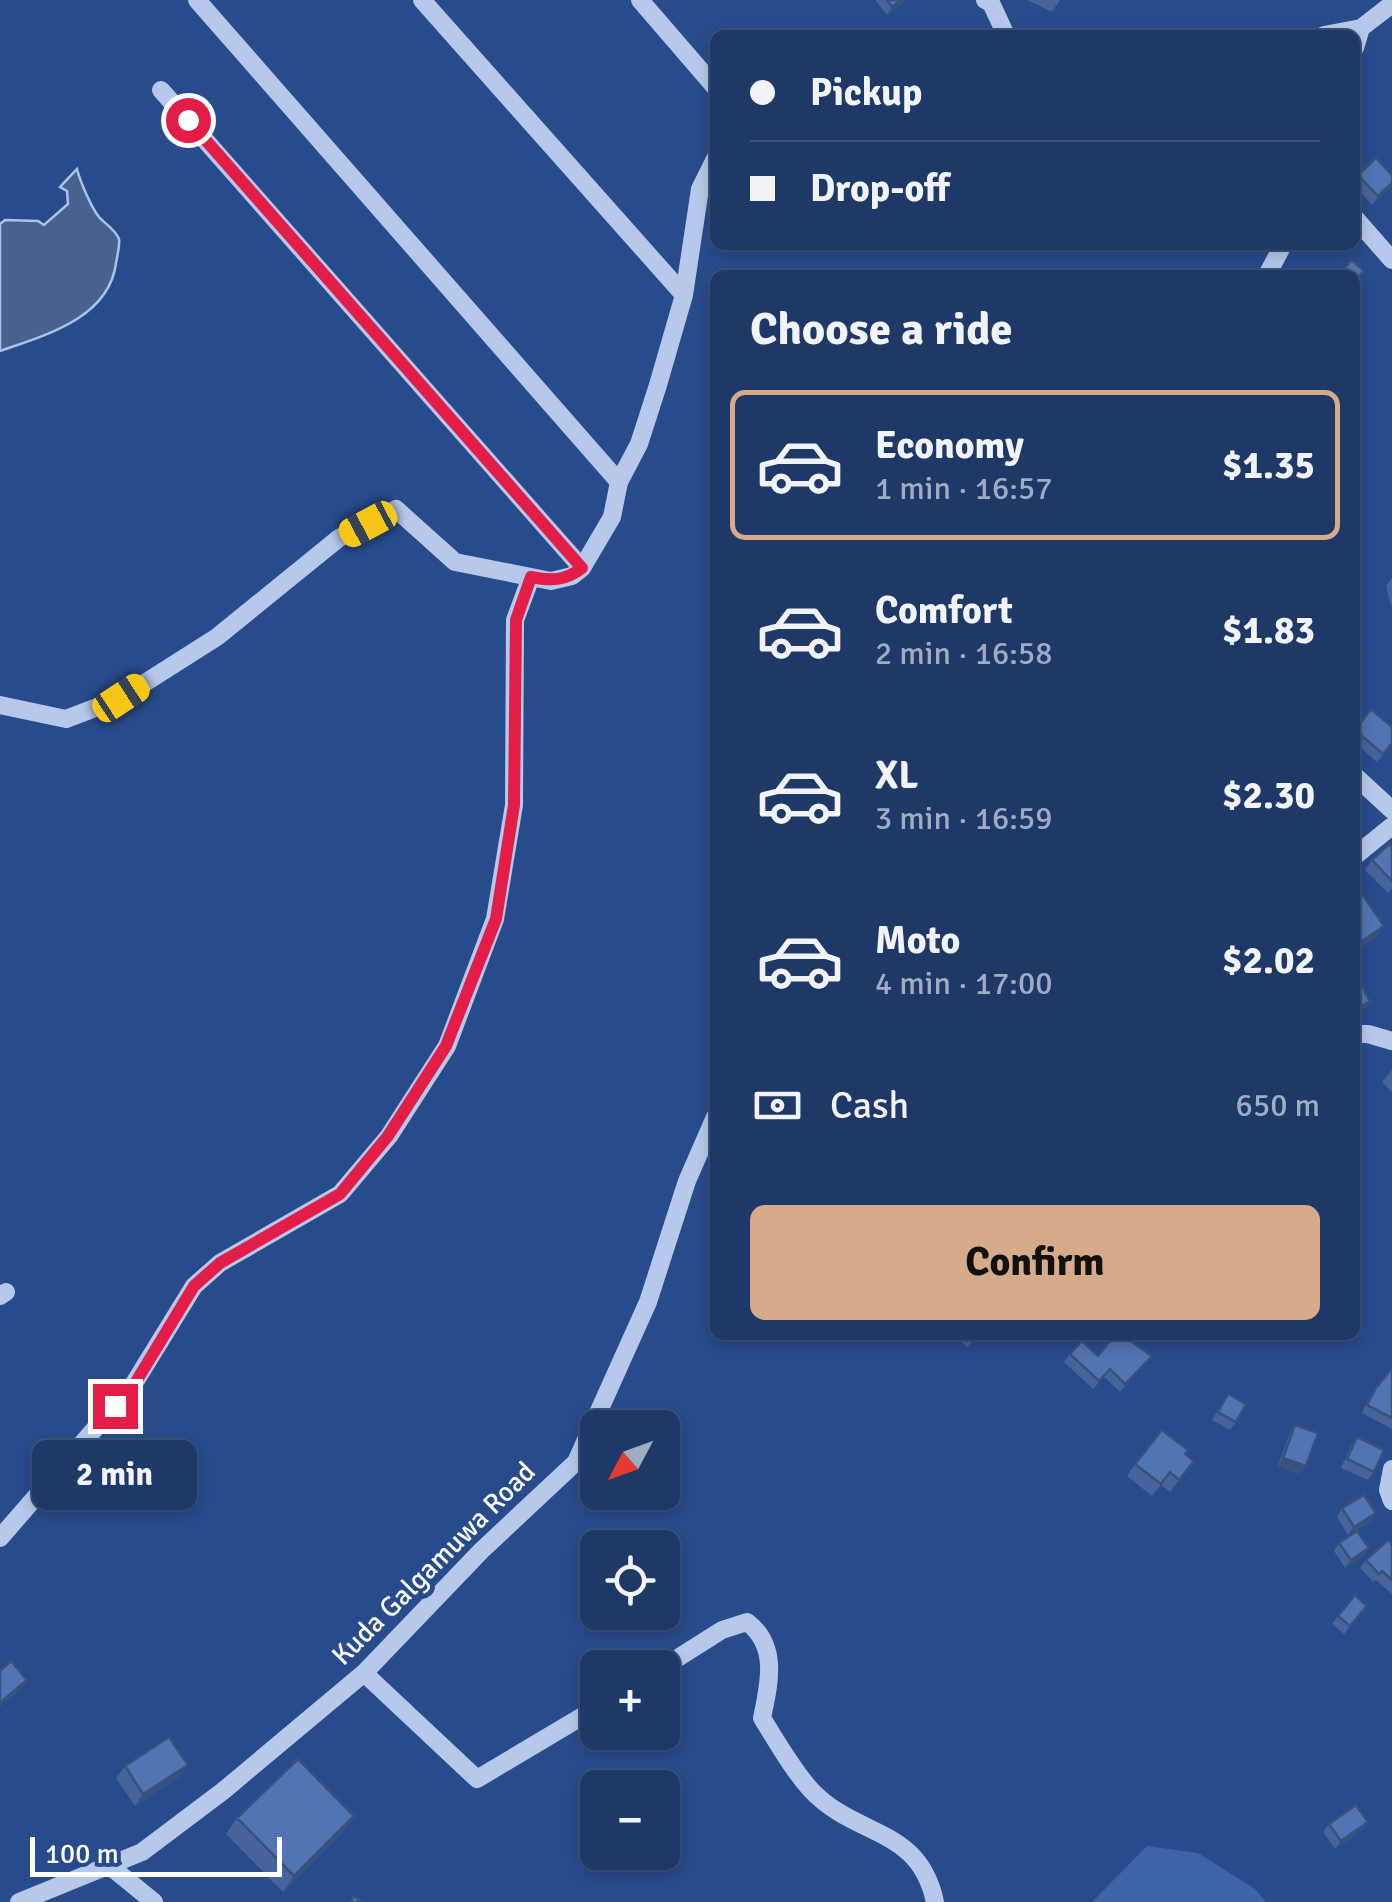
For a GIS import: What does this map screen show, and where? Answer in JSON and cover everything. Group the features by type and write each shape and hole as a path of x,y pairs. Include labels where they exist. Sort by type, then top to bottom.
{"street":[{"path":"197,0 619,482"},
{"path":"422,0 684,294"},
{"path":"640,0 710,81"},
{"path":"990,1 1004,30"},
{"path":"1350,30 1361,28 1392,4"},
{"path":"161,90 582,568"},
{"path":"0,705 66,718 121,698 217,637 339,538 396,509 456,562 551,581 572,576 582,568 612,517 619,482 639,444 684,294 700,189 710,169"},
{"path":"1360,224 1392,260"},
{"path":"0,1538 134,1385 194,1286 220,1263 340,1194 388,1136 446,1046 496,919 514,805 516,620 531,577"},
{"path":"1360,781 1392,810"},
{"path":"1360,852 1392,826"},
{"path":"1360,1034 1392,1041"},
{"name":"Kuda Galgamuwa Road","path":"19,1902 142,1852 210,1801 364,1673 481,1550 576,1462 648,1302 686,1181 710,1129"},
{"path":"1392,1469 1388,1490 1392,1501"},
{"path":"680,1657 722,1630 747,1622 758,1631 773,1668 762,1718 786,1755 812,1790 847,1820 898,1842 913,1854 935,1902"},
{"path":"364,1673 476,1779 580,1718"},
{"path":"111,1867 154,1902"}],"shaded area":[{"path":"77,169 96,213 119,239 111,282 101,298 73,322 0,351 0,224 5,220 38,221 44,225 68,204 67,191 60,187"},
{"path":"1147,1846 1198,1853 1255,1889 1266,1902 1092,1902"}],"building":[{"path":"1376,158 1392,175 1392,183 1378,196 1360,173"},
{"path":"1352,260 1364,271 1360,275 1360,270 1343,270"},
{"path":"1371,709 1392,727 1392,743 1383,754 1360,734 1360,723"},
{"path":"1389,844 1392,847 1392,881 1372,860"},
{"path":"1360,891 1384,926 1360,943"},
{"path":"1360,982 1370,1002 1360,1007"},
{"path":"1111,1340 1129,1340 1152,1356 1125,1384 1110,1369 1099,1381 1070,1354 1082,1341 1098,1356"},
{"path":"1392,1368 1392,1418 1367,1405"},
{"path":"1228,1394 1246,1404 1236,1422 1218,1412"},
{"path":"1295,1425 1318,1433 1306,1466 1283,1458"},
{"path":"1162,1430 1188,1450 1185,1454 1194,1461 1179,1480 1170,1472 1161,1484 1135,1464"},
{"path":"1357,1437 1384,1450 1374,1472 1347,1459"},
{"path":"1364,1495 1376,1513 1354,1527 1342,1508"},
{"path":"1357,1531 1369,1548 1351,1560 1339,1543"},
{"path":"1388,1540 1392,1545 1392,1580 1382,1571 1379,1574 1366,1560"},
{"path":"1355,1595 1367,1606 1350,1626 1338,1616"},
{"path":"11,1661 27,1680 0,1703 0,1671"},
{"path":"169,1737 188,1765 143,1794 125,1766"},
{"path":"298,1759 354,1816 294,1876 237,1818"},
{"path":"1356,1805 1368,1822 1341,1841 1329,1824"}],"route":[{"path":"115,1406 134,1385 194,1286 220,1263 340,1194 388,1136 446,1046 496,919 514,805 516,620 531,577 551,581 572,576 582,568 188,120"}]}
